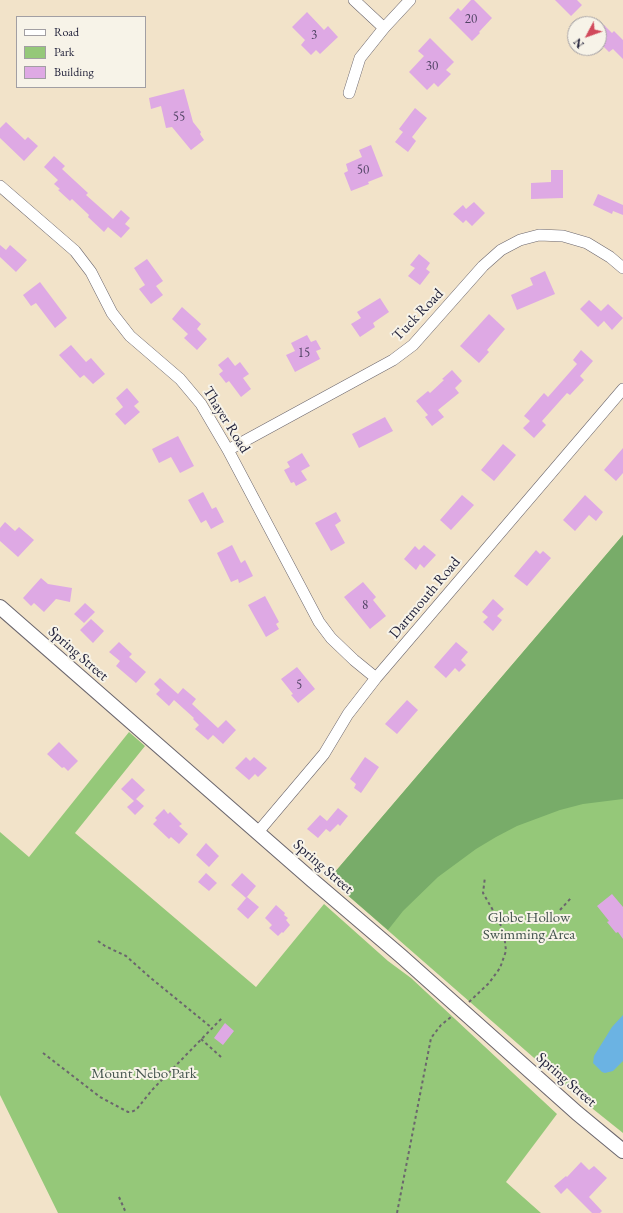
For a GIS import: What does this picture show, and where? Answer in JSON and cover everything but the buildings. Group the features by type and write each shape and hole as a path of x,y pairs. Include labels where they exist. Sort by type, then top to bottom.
{"street":[{"path":"354,0 384,28"},
{"path":"349,93 360,58 384,28 410,0"},
{"name":"Thayer Road","path":"0,186 75,251 91,272 112,313 130,336 180,379 201,404 228,450 319,622 331,638 376,678"},
{"name":"Tuck Road","path":"228,450 393,360 412,345 483,266 501,250 520,240 539,235 562,236 587,243 610,256 623,268"},
{"name":"Dartmouth Road","path":"258,832 324,754 348,714 376,678 623,389"},
{"name":"Spring Street","path":"0,607 577,1113 623,1151"}],"path":[{"path":"397,1213 432,1038 441,1025 461,1010 489,983 500,968 506,951 504,933 498,919 483,894 485,877"},
{"path":"560,910 570,898"},
{"path":"98,941 126,956 212,1028"},
{"path":"43,1053 100,1097 128,1112 131,1112 136,1110 152,1090 223,1017"},
{"path":"201,1040 222,1057"},
{"path":"119,1198 126,1213"}],"green space":[{"name":"Globe Hollow Swimming Area","path":"623,535 623,1133 588,1105 329,879"},
{"path":"623,535 623,799 583,804 560,810 517,826 496,837 476,849 438,877 403,911 388,930 329,879"},
{"name":"Mount Nebo Park","path":"129,732 145,746 75,833 256,987 324,904 388,961 411,978 557,1114 506,1182 541,1213 58,1213 0,1095 0,832 29,857"}],"water":[{"path":"623,1015 623,1061 613,1071 605,1073 602,1072 593,1063 594,1056 612,1027"}]}
